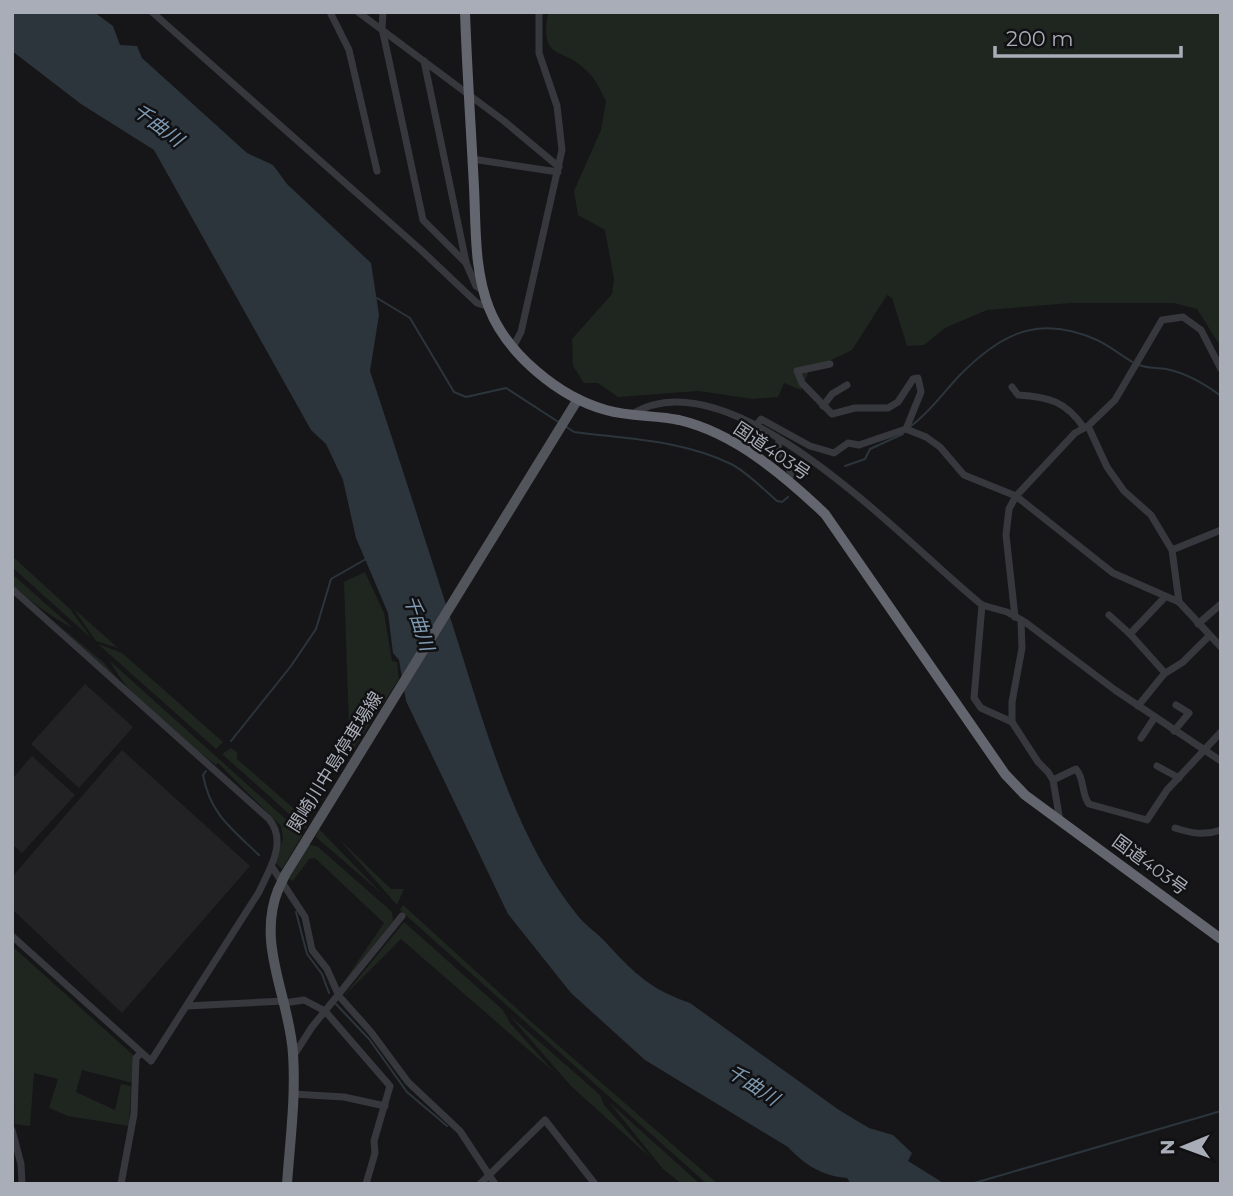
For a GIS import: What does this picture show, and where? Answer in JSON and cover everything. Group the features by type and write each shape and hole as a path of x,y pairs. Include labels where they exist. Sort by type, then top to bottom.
{"highway":[{"name":"国道403号","path":"465,12 478,258 489,307 501,331 513,346 576,403 630,415 679,420 704,428 789,480 825,514 1005,774 1025,795 1221,939"}],"main road":[{"name":"関崎川中島停車場線","path":"286,1184 293,1056 271,942 272,907 278,890 312,830 576,403"}],"street":[{"path":"152,12 421,250 477,303 489,307"},
{"path":"330,12 349,50 377,171"},
{"path":"358,12 469,94 558,169"},
{"path":"383,12 382,28 423,220 466,263"},
{"path":"513,346 520,334 558,169 562,133 557,106 539,53 539,12"},
{"path":"424,61 466,263 476,286 484,291"},
{"path":"472,159 558,169"},
{"path":"1012,722 1012,702 1022,648 1006,535 1009,509 1016,496 1075,433 1086,427 1115,400 1162,320 1184,317 1201,330 1221,369"},
{"path":"501,331 520,334"},
{"path":"830,364 797,371 802,383 832,414 855,408 888,408 898,402 916,377 921,392 906,429"},
{"path":"823,406 832,394 847,385"},
{"path":"1012,387 1018,395 1046,397 1060,402 1086,427 1107,467 1124,491 1151,515 1172,550 1179,602"},
{"path":"630,415 661,401 689,400 719,409 779,440 823,466 982,605 1018,619 1138,706 1221,761"},
{"path":"755,427 761,419 810,446 834,453 848,443 859,445 906,429 932,440 964,475 1016,496 1113,573 1179,602 1221,647"},
{"path":"779,440 778,449 791,473 789,480"},
{"path":"1172,550 1221,530"},
{"path":"12,589 269,819 277,836 272,866 259,892 151,1061 12,936"},
{"path":"1130,634 1165,597"},
{"path":"1198,624 1221,604"},
{"path":"982,605 974,698 981,708 1012,722 1053,780 1060,821"},
{"path":"1109,615 1165,673"},
{"path":"1138,706 1165,673 1183,662 1209,636"},
{"path":"1174,731 1189,713 1176,705"},
{"path":"1141,738 1155,717"},
{"path":"1053,780 1076,769 1081,775 1084,796 1089,804 1147,820 1179,778 1221,732"},
{"path":"1157,766 1179,778"},
{"path":"1175,828 1191,833 1211,834 1221,830"},
{"path":"272,866 305,917 312,950 327,969 339,996 371,1032 397,1081"},
{"path":"293,1056 325,1011 402,916"},
{"path":"187,1006 304,1000 325,1011 397,1081 460,1131 495,1184"},
{"path":"121,1184 134,1114 136,1058 141,1053"},
{"path":"366,1184 375,1153 376,1134 397,1081"},
{"path":"293,1094 344,1097 385,1106"},
{"path":"480,1184 545,1120 595,1184"},
{"path":"12,1130 21,1164 22,1184"}],"shaded area":[{"path":"548,12 1221,12 1221,347 1197,309 1174,303 1071,303 987,310 945,328 924,345 907,346 892,298 887,295 852,350 809,371 801,390 784,383 778,397 753,399 698,391 618,397 598,383 584,383 573,366 572,339 612,294 614,279 605,230 578,215 574,191 601,130 606,101 589,73 580,64 550,47 546,28"},
{"path":"12,556 70,609 91,638 12,567"},
{"path":"365,572 384,613 392,661 397,662 399,679 350,754 344,582"},
{"path":"12,574 73,628 49,614 12,585"},
{"path":"73,608 118,648 96,641"},
{"path":"50,618 104,663 119,680"},
{"path":"98,644 122,653 223,742 216,749"},
{"path":"110,661 300,832 302,836 282,869 276,863 283,838 281,826 218,763 216,765 143,705"},
{"path":"85,684 133,727 79,788 31,744"},
{"path":"231,748 237,752 237,759 308,821 306,829 222,754"},
{"path":"122,750 250,866 122,1013 12,909 12,877"},
{"path":"32,756 75,795 22,853 12,844 12,779"},
{"path":"319,829 382,894 316,837"},
{"path":"338,838 391,889 404,889 397,905"},
{"path":"308,844 318,847 392,912 393,921 341,986 384,923 315,858 309,859 293,881 287,878"},
{"path":"403,905 536,1026 718,1184 707,1184 400,910"},
{"path":"404,922 503,1010 510,1023 554,1072 401,939 343,997"},
{"path":"12,946 133,1055 133,1083 82,1070 76,1092 115,1110 121,1084 131,1086 129,1126 68,1116 49,1108 58,1079 34,1073 30,1126 15,1124"},
{"path":"510,1016 600,1095 604,1105 652,1159 571,1086"},
{"path":"609,1102 700,1184 682,1184 663,1169"}],"water":[{"name":"千曲川","path":"12,12 94,12 113,26 120,45 137,46 142,58 247,153 273,165 287,184 371,263 379,315 370,371 501,772 516,811 555,884 582,920 645,980 665,993 690,1003 839,1110 869,1128 893,1135 912,1153 908,1161 945,1184 851,1184 847,1178 814,1168 788,1147 645,1060 571,993 508,914 406,701 399,660 393,653 388,613 356,538 343,480 326,444 311,430 154,150 81,104 12,51"}],"waterway":[{"path":"377,298 410,318 454,392 466,397 506,388 560,423"},
{"path":"911,426 975,361 1006,339 1022,332 1039,329 1076,332 1102,342 1134,363"},
{"path":"1139,365 1181,373 1221,396"},
{"path":"565,426 574,432 674,445 712,456 737,467 777,501 782,502 788,497"},
{"path":"845,466 865,459 870,449 903,434"},
{"path":"231,741 291,666 316,629 331,579 366,559"},
{"path":"206,771 203,775 206,789 217,811 231,829 259,855"},
{"path":"296,912 307,954 322,974 329,993"},
{"path":"336,1004 369,1039 407,1092 447,1126"},
{"path":"971,1184 1221,1111"}]}
